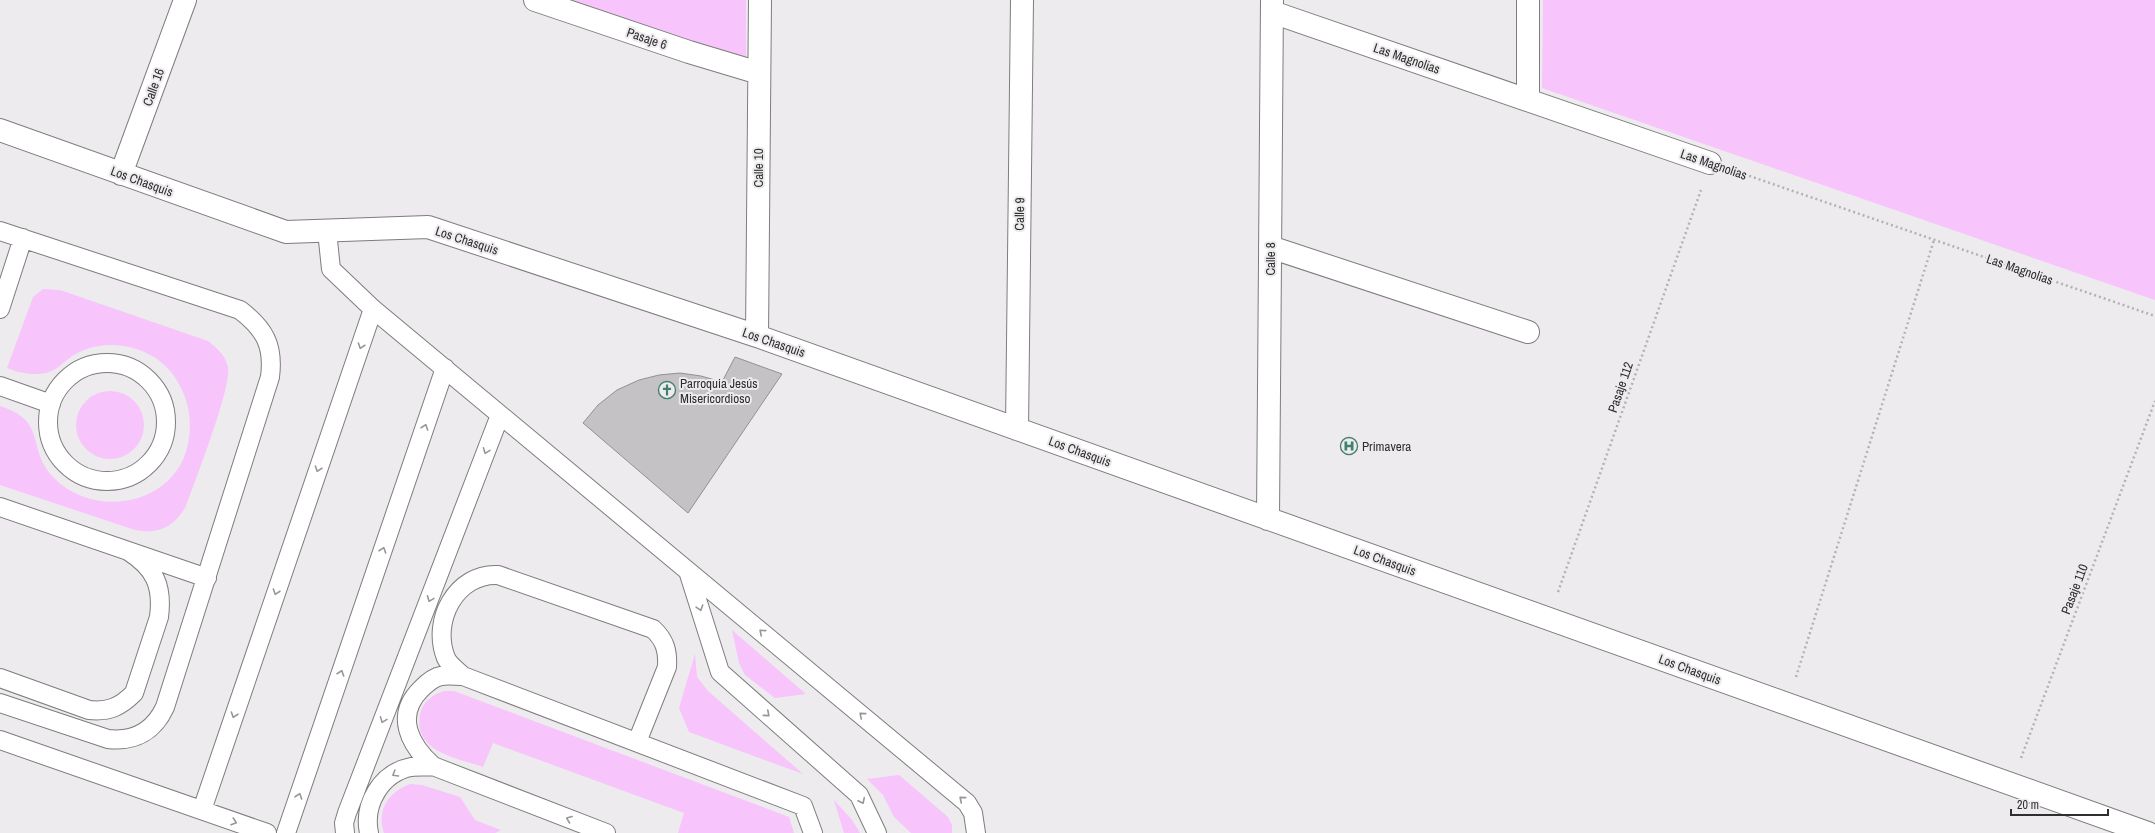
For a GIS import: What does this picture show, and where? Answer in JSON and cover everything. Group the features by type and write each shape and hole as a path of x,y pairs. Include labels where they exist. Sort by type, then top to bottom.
{"street":[{"name":"Calle 16","path":"121,174 185,0"},
{"name":"Pasaje 6","path":"535,0 689,52 758,73"},
{"name":"Calle 10","path":"757,336 758,73 760,0"},
{"name":"Calle 9","path":"1017,429 1022,0"},
{"path":"1528,0 1528,100"},
{"name":"Las Magnolias","path":"1272,6 1528,100 1710,163"},
{"name":"Calle 8","path":"1268,519 1272,6"},
{"name":"Los Chasquis","path":"0,130 286,232 428,227 757,336 2148,833"},
{"path":"1270,247 1528,332"}],"lane":[{"path":"0,231 240,310 253,320 263,333 270,347 272,362 270,377 207,578 165,707 160,718 142,734 131,739 108,738 0,703"},
{"path":"327,231 331,269 373,309 967,803 973,813 976,833"},
{"path":"0,309 24,238"},
{"path":"202,810 373,309"},
{"path":"100,362 116,363 127,366 147,377 158,390 165,406 167,423 165,440 157,455 146,468 131,477 115,482 98,481 82,476 68,467 56,454 50,438 48,421 51,404 58,389 69,376 83,367 100,362"},
{"path":"286,833 445,368"},
{"path":"0,386 51,404"},
{"path":"345,833 344,823 347,812 500,415"},
{"path":"0,508 207,578"},
{"path":"455,533 442,630 442,646 447,660 463,676"},
{"path":"0,678 90,710 103,711 115,708 125,702 134,693 159,617 161,604 156,580 150,568 128,551"},
{"path":"688,571 720,672 859,795 877,833"},
{"path":"444,615 451,600 461,587 480,576 498,575 653,629 666,645 668,656 667,667 638,742"},
{"path":"606,833 433,766 418,753 411,742 407,718 409,706 417,693 427,683 440,676 463,676 803,806 813,833"},
{"path":"0,740 267,833"},
{"path":"369,833 368,811 372,798 379,787 399,771 412,767 433,766"}],"path":[{"name":"Las Magnolias","path":"1710,163 2155,316"},
{"name":"Pasaje 112","path":"1549,619 1710,163"},
{"path":"1787,704 1934,240"},
{"name":"Pasaje 110","path":"2011,784 2155,401"}],"shaded area":[{"path":"567,0 746,0 746,63"},
{"path":"1543,0 2155,0 2155,300 1542,88"},
{"path":"43,289 60,290 208,341 223,355 228,367 228,378 219,413 186,506 177,519 171,524 159,530 135,530 0,485 0,406 15,412 25,419 31,427 40,456 53,477 71,491 91,499 113,502 134,499 154,491 170,478 183,460 189,438 190,421 188,406 182,390 166,366 145,352 133,348 108,345 84,350 57,368 45,373 32,374 7,368 33,297"},
{"path":"103,391 117,391 129,397 138,406 144,418 142,438 134,449 123,457 117,459 103,459 97,457 86,449 78,438 76,432 76,418 78,412 86,401 97,393"},
{"path":"732,630 806,694 775,698 745,675 739,663"},
{"path":"695,654 697,677 708,691 803,774 689,732 679,708"},
{"path":"444,691 454,691 789,817 794,833 678,833 684,813 493,743 483,767 440,752 430,745 423,737 420,727 420,715 423,706 428,700"},
{"path":"899,775 948,817 952,825 952,833 911,833 894,817 883,795 867,779"},
{"path":"410,784 422,785 460,797 475,820 501,830 495,833 384,833 382,817 383,809 386,803 396,792"},
{"path":"834,800 852,820 860,833 844,833"}],"building":[{"path":"735,357 782,374 688,513 583,423 598,405 617,390 639,380 659,375 680,373 701,376 722,382"}],"place":[{"name":"Parroquia Jesús Misericordioso","path":"667,390"},
{"name":"Primavera","path":"1349,446"}]}
